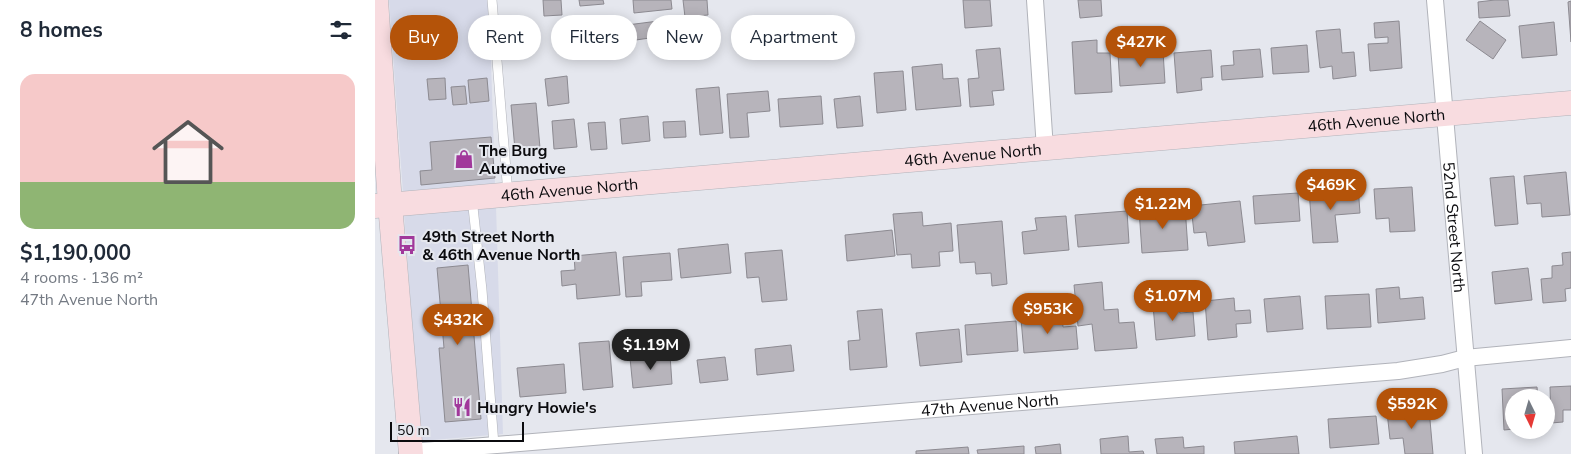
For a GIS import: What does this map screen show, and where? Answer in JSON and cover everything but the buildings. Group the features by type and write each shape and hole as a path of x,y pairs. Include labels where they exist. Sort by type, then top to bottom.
{"street":[{"path":"376,0 383,205 410,453"},
{"path":"1035,0 1045,149"},
{"name":"52nd Street North","path":"1435,0 1474,454"},
{"name":"46th Avenue North","path":"383,205 1571,102"},
{"name":"47th Avenue North","path":"410,453 1398,371 1442,364 1465,358 1571,348"}],"lane":[{"path":"492,0 508,194"},
{"path":"472,198 495,445"}],"shaded area":[{"path":"389,0 489,0 489,15 468,15 468,60 491,60 495,185 403,193 393,60 458,60 458,15 390,15"},
{"path":"496,206 503,434 421,441 404,214"}],"place":[{"name":"The Burg Automotive","path":"464,159"},
{"name":"49th Street North & 46th Avenue North","path":"407,245"},
{"name":"Hungry Howie's","path":"462,407"}]}
